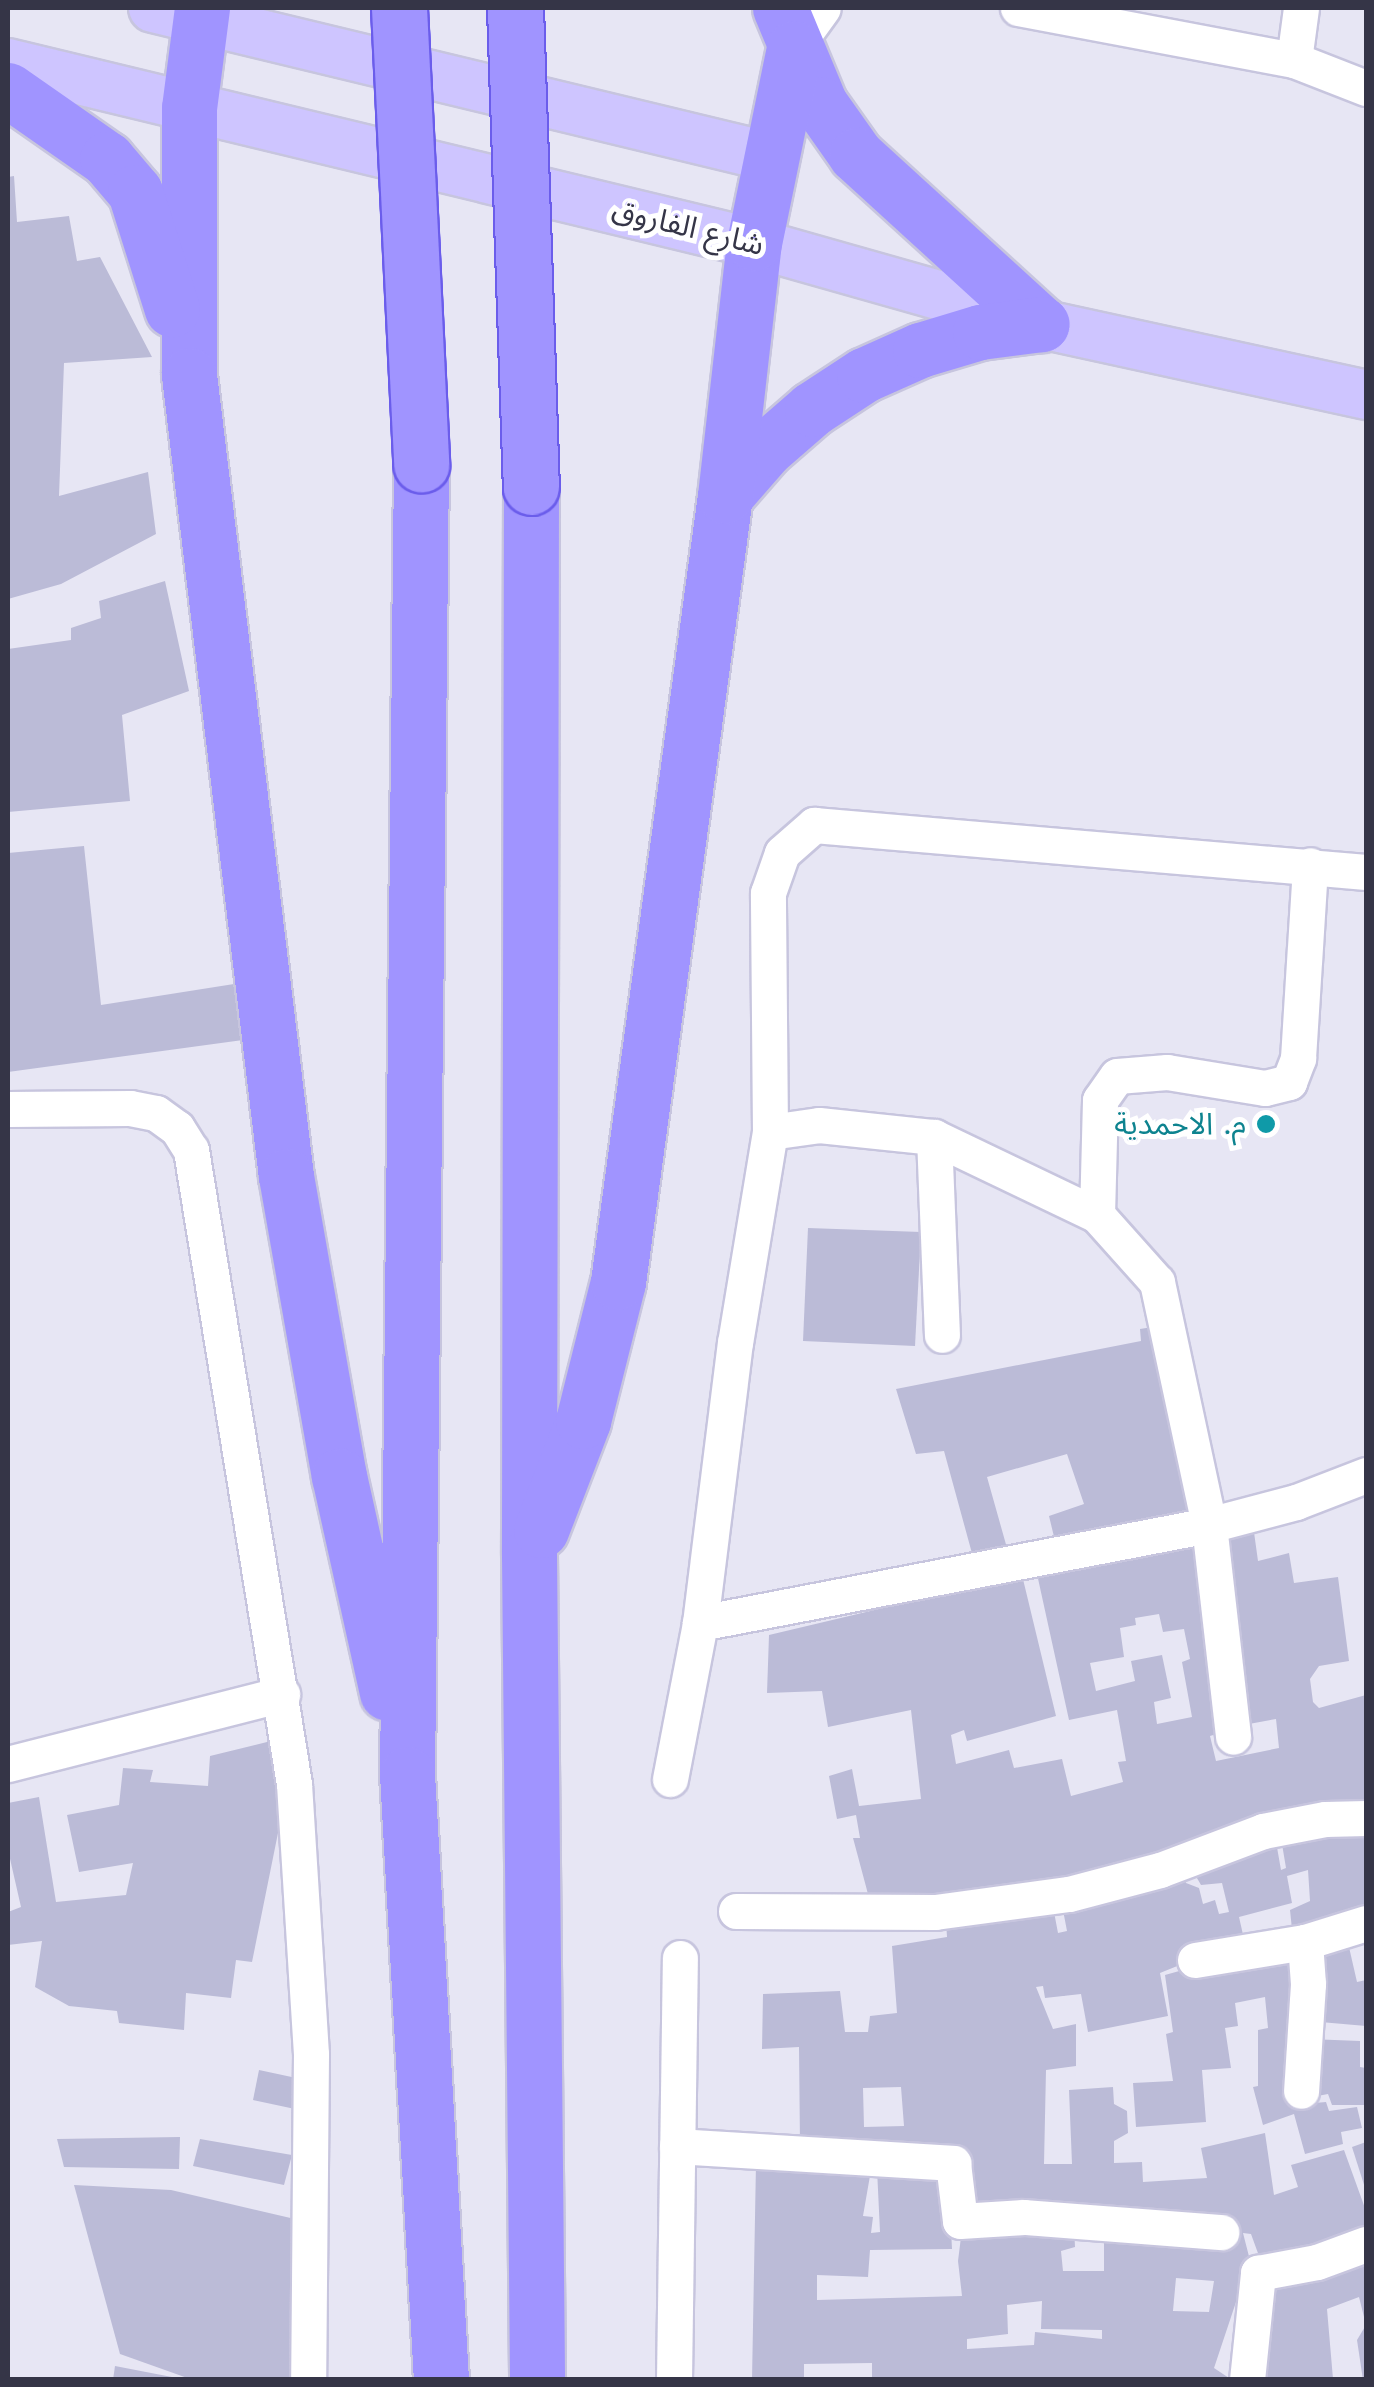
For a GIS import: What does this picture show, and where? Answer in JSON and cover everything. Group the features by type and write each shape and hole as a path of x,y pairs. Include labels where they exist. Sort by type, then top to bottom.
{"main road":[{"path":"399,8 422,464 406,1774 441,2380"},
{"path":"515,8 531,488 530,1555 537,2380"},
{"path":"406,1774 339,1476 286,1176 188,375 189,108 185,12 771,157"},
{"path":"530,1555 582,1421 618,1282 725,496 754,243 799,21"},
{"path":"799,21 820,104 856,155 1041,324"},
{"name":"شارع الفاروق","path":"8,63 754,243 1041,324 1366,395"},
{"path":"8,90 107,160 136,192 188,375"},
{"path":"725,496 766,450 801,419 864,375 920,350 965,337 1041,324"}],"street":[{"path":"1018,8 1294,60 1366,88"},
{"path":"1294,60 1302,8"},
{"path":"670,1779 700,1623 735,1343 770,1132 768,894 782,853 814,825 1366,872"},
{"path":"1098,1215 1100,1100 1118,1076 1167,1072 1264,1088 1290,1082 1298,1058 1310,865"},
{"path":"8,1109 130,1108 156,1114 177,1128 191,1150 282,1694 308,1964 308,2380"},
{"path":"770,1132 818,1125 934,1137 1098,1215 1157,1282 1209,1524 1233,1737"},
{"path":"934,1137 942,1334"},
{"path":"700,1623 1209,1524 1296,1502 1366,1475"},
{"path":"8,1764 282,1694"},
{"path":"736,1911 935,1912 1070,1894 1160,1870 1263,1830 1324,1819 1366,1818"},
{"path":"1194,1960 1305,1942 1366,1923"},
{"path":"1301,2091 1308,1984 1305,1942"},
{"path":"674,2380 680,1958"},
{"path":"677,2146 954,2163 960,2221 1024,2216 1221,2232"},
{"path":"1247,2380 1258,2273 1317,2262 1366,2244"}],"building":[{"path":"14,176 17,222 69,216 77,261 100,257 152,357 64,363 59,496 148,472 156,534 61,584 8,599 8,177"},
{"path":"165,581 189,691 122,715 130,801 8,812 8,649 71,640 71,628 101,618 99,601"},
{"path":"84,846 101,1005 234,984 243,1040 8,1072 8,853"},
{"path":"808,1228 921,1232 915,1346 803,1341"},
{"path":"1159,1326 1195,1509 1056,1545 1049,1516 1084,1504 1067,1454 987,1477 1007,1548 973,1557 944,1451 916,1454 896,1389 1141,1341 1140,1329"},
{"path":"1253,1525 1258,1561 1289,1553 1294,1583 1338,1577 1349,1661 1319,1666 1310,1679 1313,1702 1319,1708 1366,1695 1366,1813 1147,1868 872,1909 853,1838 860,1838 856,1815 837,1819 829,1776 852,1769 859,1806 921,1799 911,1710 828,1727 822,1691 767,1693 769,1635 1022,1575 1056,1716 967,1741 964,1730 951,1735 956,1764 1009,1750 1014,1768 1062,1759 1071,1796 1123,1782 1118,1762 1126,1761 1117,1710 1069,1720 1037,1574 1204,1542 1226,1731 1210,1736 1216,1761 1279,1748 1276,1719 1238,1726 1215,1534","holes":["1159,1614 1163,1632 1184,1629 1190,1659 1182,1662 1192,1717 1157,1724 1154,1702 1171,1698 1162,1655 1131,1661 1135,1681 1096,1691 1090,1663 1124,1657 1120,1628 1136,1625 1135,1618"]},
{"path":"287,1737 278,1833 252,1962 236,1960 231,1998 186,1993 184,2030 119,2023 117,2011 69,2006 35,1987 42,1941 8,1945 8,1912 21,1907 8,1850 8,1803 39,1797 56,1902 126,1895 133,1863 79,1872 67,1815 119,1805 123,1768 153,1770 150,1782 208,1786 210,1756"},
{"path":"1366,1827 1366,1917 1293,1939 1290,1910 1310,1901 1308,1870 1287,1876 1292,1903 1239,1917 1244,1939 1160,1973 1168,2016 1088,2032 1081,1994 1045,1998 1043,1986 1036,1987 1053,2029 1076,2024 1076,2066 1046,2070 1044,2164 1072,2164 1069,2090 1113,2087 1114,2104 1127,2111 1128,2133 1114,2141 1114,2163 1142,2162 1143,2182 1207,2178 1201,2148 1265,2133 1274,2195 1298,2187 1291,2165 1344,2150 1366,2211 1366,2238 1263,2267 1251,2234 1243,2233 1253,2272 1252,2294 1237,2299 1214,2368 1232,2380 872,2380 872,2363 804,2364 804,2380 752,2380 756,2163 822,2163 821,2173 871,2170 863,2216 873,2217 871,2233 880,2232 877,2169 948,2169 952,2249 870,2250 868,2277 817,2275 817,2300 962,2296 958,2261 962,2229 1074,2226 1075,2247 1061,2251 1063,2271 1104,2271 1104,2232 1182,2234 1180,2247 1226,2250 1228,2218 964,2214 957,2148 800,2145 799,2047 762,2049 763,1994 840,1991 845,2032 868,2032 870,2016 897,2013 892,1946 947,1937 946,1920 1054,1912 1058,1933 1067,1931 1062,1905 1182,1870 1186,1883 1199,1888 1203,1904 1215,1900 1219,1914 1229,1912 1222,1883 1201,1885 1190,1866 1275,1836 1281,1870 1286,1868 1280,1832","holes":["901,2087 904,2126 864,2127 863,2088","1176,2278 1214,2281 1209,2312 1173,2311","1042,2301 1041,2329 1102,2330 1102,2339 1035,2332 1034,2345 967,2349 967,2339 1008,2334 1007,2305"]},
{"path":"1346,1934 1357,1982 1366,1980 1366,2026 1309,2021 1308,1947"},
{"path":"1298,1949 1292,2105 1326,2102 1329,2111 1357,2107 1362,2128 1341,2132 1343,2144 1305,2154 1294,2114 1263,2125 1253,2087 1258,2086 1258,2030 1268,2028 1265,1997 1235,2003 1238,2026 1225,2028 1231,2068 1202,2070 1206,2122 1136,2127 1133,2083 1173,2081 1166,2034 1173,2032 1165,1975 1215,1961"},
{"path":"1309,2039 1360,2041 1360,2067 1366,2068 1366,2105 1332,2105 1328,2094 1307,2098"},
{"path":"259,2070 301,2079 295,2109 253,2100"},
{"path":"180,2137 179,2169 64,2167 57,2139"},
{"path":"200,2139 292,2155 284,2185 193,2166"},
{"path":"1366,2142 1366,2191 1352,2147"},
{"path":"74,2185 171,2190 312,2223 296,2380 193,2380 120,2354"},
{"path":"1366,2250 1366,2325 1359,2297 1327,2309 1333,2379 1253,2380 1262,2287"},
{"path":"1366,2325 1366,2380 1363,2380 1357,2340"},
{"path":"115,2366 177,2378 177,2380 113,2380"}],"place":[{"name":"م. الاحمدية","path":"1266,1124"}]}
